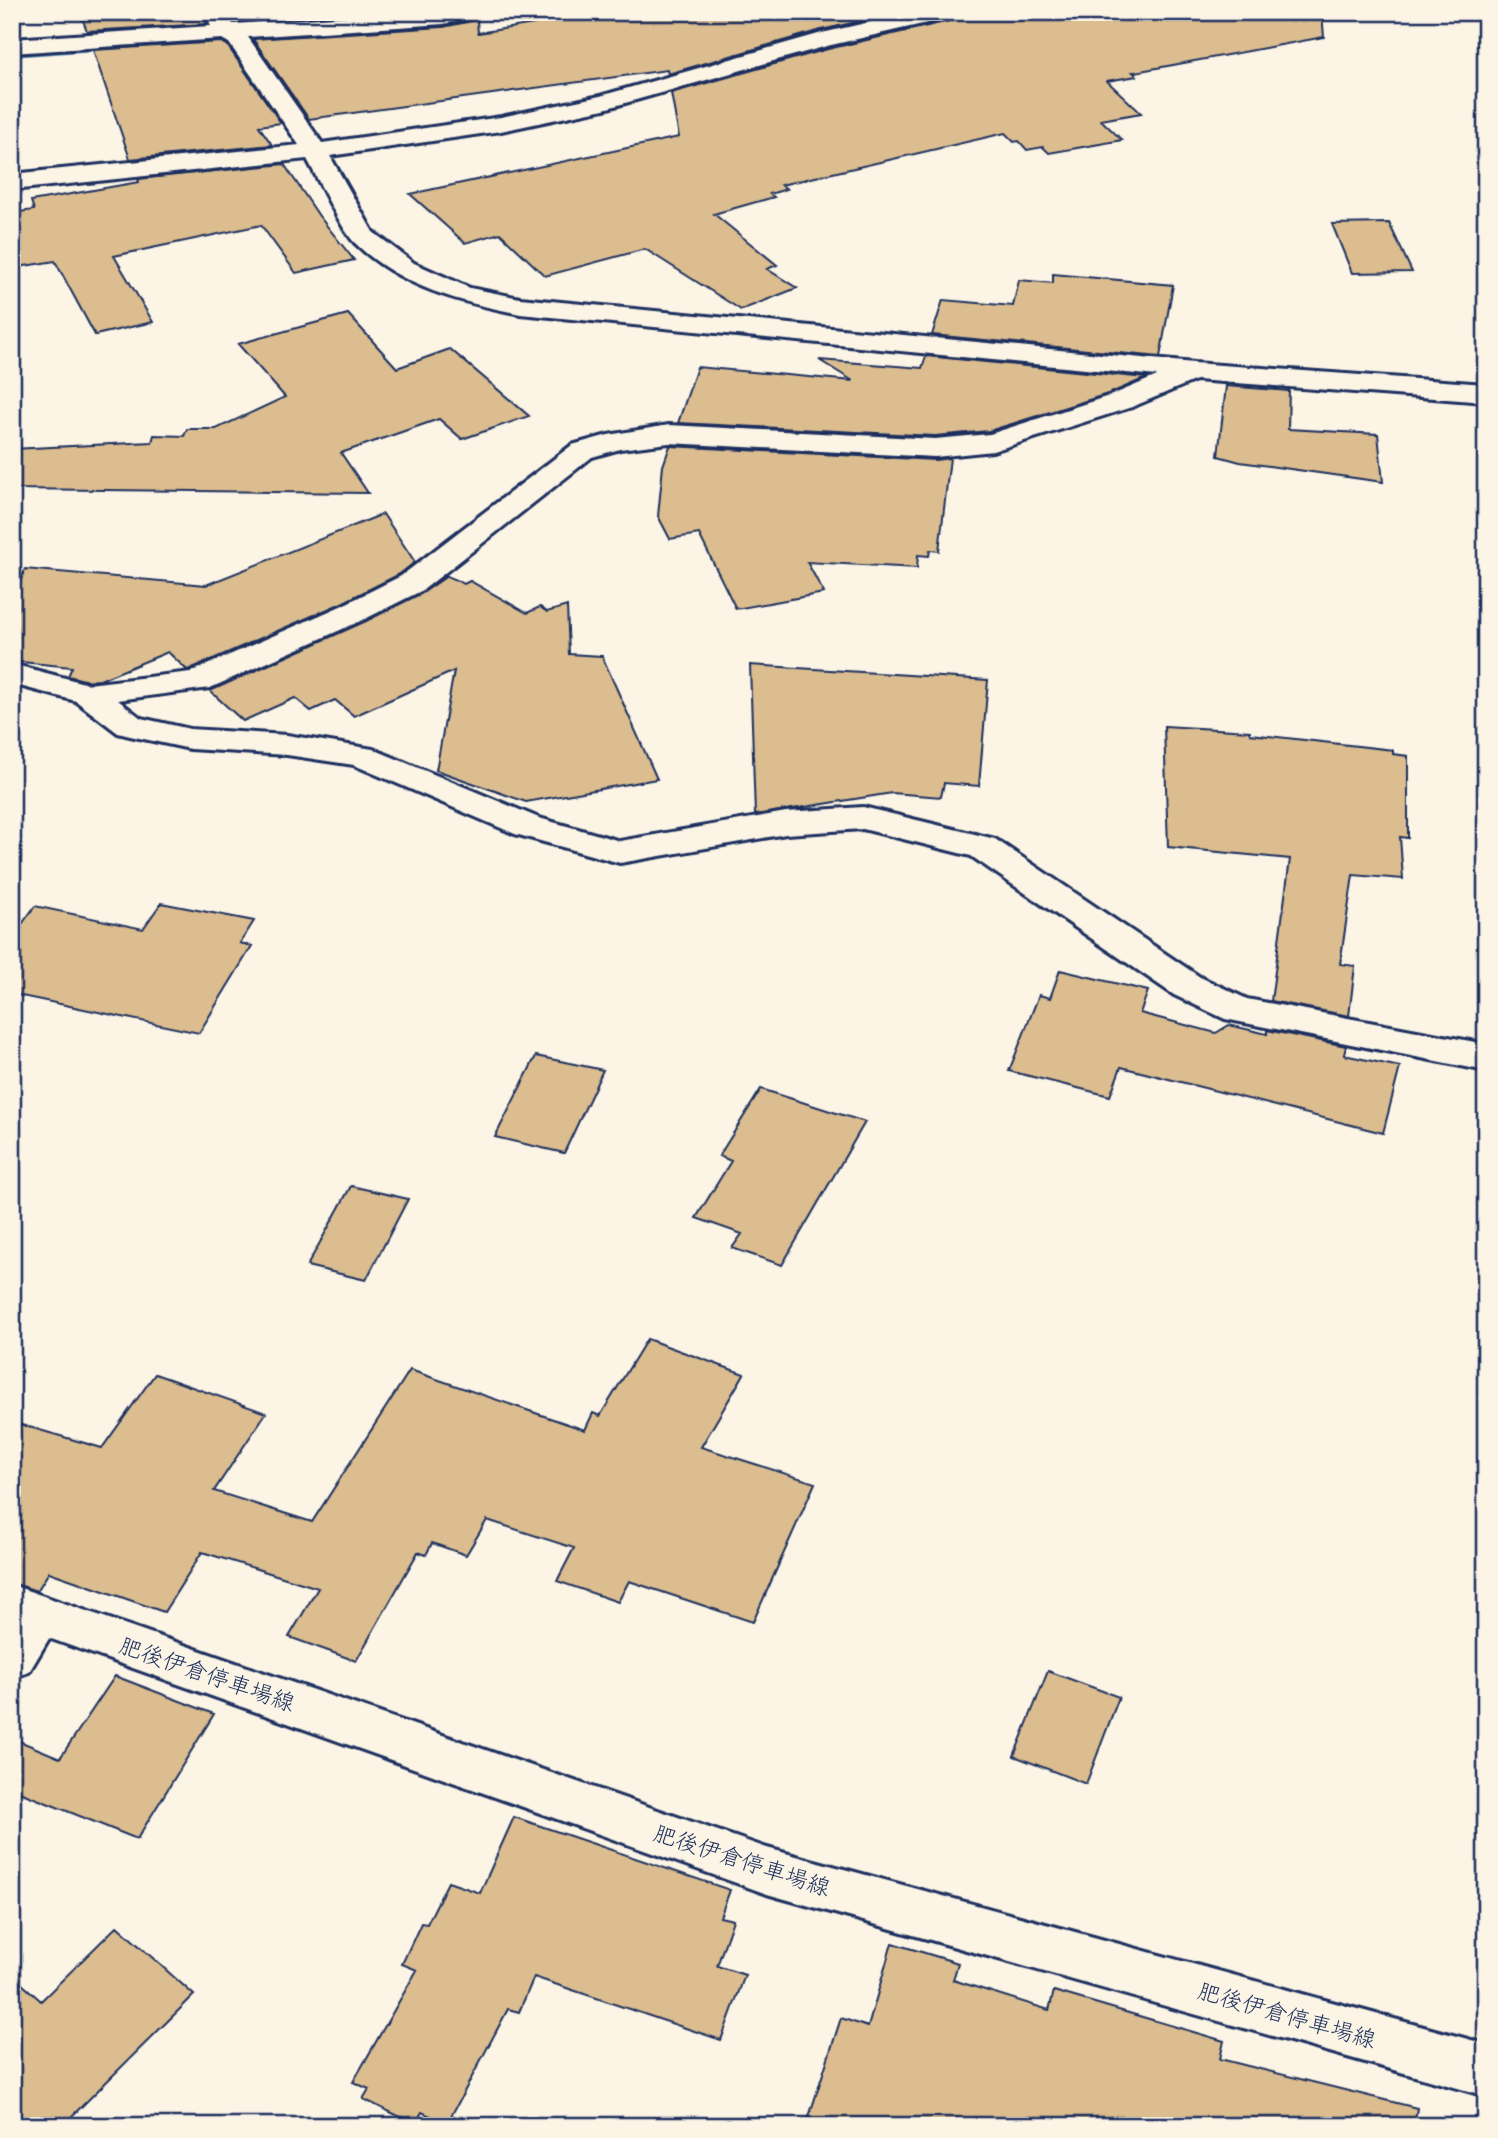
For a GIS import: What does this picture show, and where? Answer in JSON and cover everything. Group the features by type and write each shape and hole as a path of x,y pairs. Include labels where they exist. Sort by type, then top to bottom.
{"street":[{"path":"214,12 315,151 363,237 405,269 462,294 520,306 1194,371 1486,393"},
{"path":"12,46 237,41 469,12"},
{"path":"12,182 315,151 502,124 604,102 822,40 945,12"},
{"path":"12,674 88,694 198,681 354,612 412,583 582,451 618,441 669,434 935,448 993,442 1122,401 1194,371"},
{"path":"88,694 130,726 190,739 287,746 361,757 527,826 620,852 786,823 843,818 863,818 983,847 1187,986 1238,1010 1486,1058"},
{"path":"12,1658 26,1610"},
{"name":"肥後伊倉停車場線","path":"26,1610 767,1871 1485,2065"}],"building":[{"path":"80,12 201,12 207,24 87,31"},
{"path":"229,12 368,12 234,21"},
{"path":"607,12 901,12 821,30 668,74 667,70 309,119 253,39 443,27 477,20 478,33"},
{"path":"958,12 1322,12 1324,37 1133,72 1137,76 1107,81 1141,113 1101,120 1122,140 1049,153 1043,147 1027,150 1019,141 1014,142 1005,133 781,185 787,189 770,194 774,197 714,214 777,265 767,269 797,288 741,310 645,249 545,276 500,233 465,243 410,194 679,137 671,93 828,49 954,20"},
{"path":"221,42 227,45 281,123 259,126 272,145 130,159 93,50"},
{"path":"284,164 319,216 354,260 296,273 261,225 114,256 153,322 95,335 55,261 12,268 12,213 34,210 31,201 139,182 138,179"},
{"path":"1389,223 1412,272 1352,273 1332,224"},
{"path":"1053,274 1173,285 1160,357 932,335 943,300 1013,306 1019,280 1053,283"},
{"path":"348,314 397,368 450,349 529,416 462,439 439,419 341,453 368,493 12,489 12,449 152,442 154,435 184,436 187,429 216,429 285,397 238,344"},
{"path":"926,356 1146,378 1111,393 989,431 935,436 678,423 697,367 853,381 819,360 922,368"},
{"path":"1226,386 1289,391 1288,429 1378,434 1383,482 1240,462 1218,456"},
{"path":"670,446 935,460 950,458 939,551 930,550 929,556 918,555 917,568 807,562 824,593 736,609 699,534 670,539 658,516 663,466"},
{"path":"383,514 415,562 400,574 342,603 190,669 187,670 168,652 100,680 88,681 68,676 72,667 12,661 12,604 25,569 206,585"},
{"path":"447,576 464,584 470,581 527,613 540,607 547,612 567,606 569,654 602,656 657,779 526,802 436,770 454,671 354,716 335,700 311,711 295,698 243,721 210,691 366,621 424,592"},
{"path":"750,665 988,680 979,786 944,783 941,797 892,793 755,815"},
{"path":"1164,726 1250,731 1250,734 1393,750 1393,754 1408,756 1408,838 1400,837 1403,879 1353,875 1340,964 1355,966 1349,1016 1271,1001 1290,859 1168,847"},
{"path":"161,903 254,921 240,943 252,946 199,1033 12,994 12,938 35,906 143,929"},
{"path":"1060,970 1148,991 1140,1013 1216,1033 1229,1025 1267,1034 1267,1030 1346,1046 1344,1055 1400,1067 1383,1133 1121,1067 1110,1096 1009,1071 1039,995 1050,998"},
{"path":"536,1056 603,1070 564,1153 495,1137"},
{"path":"761,1089 865,1122 782,1265 732,1248 742,1234 696,1218 731,1161 719,1156"},
{"path":"351,1186 408,1199 366,1280 307,1266"},
{"path":"647,1339 744,1374 701,1447 815,1483 753,1622 629,1581 618,1602 557,1581 574,1548 487,1520 466,1555 432,1543 426,1555 418,1552 356,1661 289,1637 318,1588 202,1552 164,1612 49,1572 37,1591 12,1583 12,1422 102,1448 155,1374 266,1413 214,1491 312,1522 410,1370 585,1430 593,1413 600,1416"},
{"path":"1048,1671 1119,1697 1086,1784 1014,1756"},
{"path":"115,1676 214,1714 137,1839 12,1789 12,1738 60,1758"},
{"path":"514,1817 730,1890 720,1917 733,1920 717,1966 745,1975 721,2040 534,1977 519,2012 508,2009 447,2124 422,2112 415,2124 363,2099 369,2089 353,2082 417,1970 402,1964 421,1923 427,1924 448,1882 480,1893"},
{"path":"117,1926 194,1995 62,2126 12,2126 12,1975 41,2001"},
{"path":"892,1943 958,1963 953,1980 1049,2010 1054,1991 1224,2041 1220,2059 1417,2108 1414,2126 806,2126 841,2018 868,2027"}],"waterway":[{"path":"12,54 446,23 510,12"}]}
